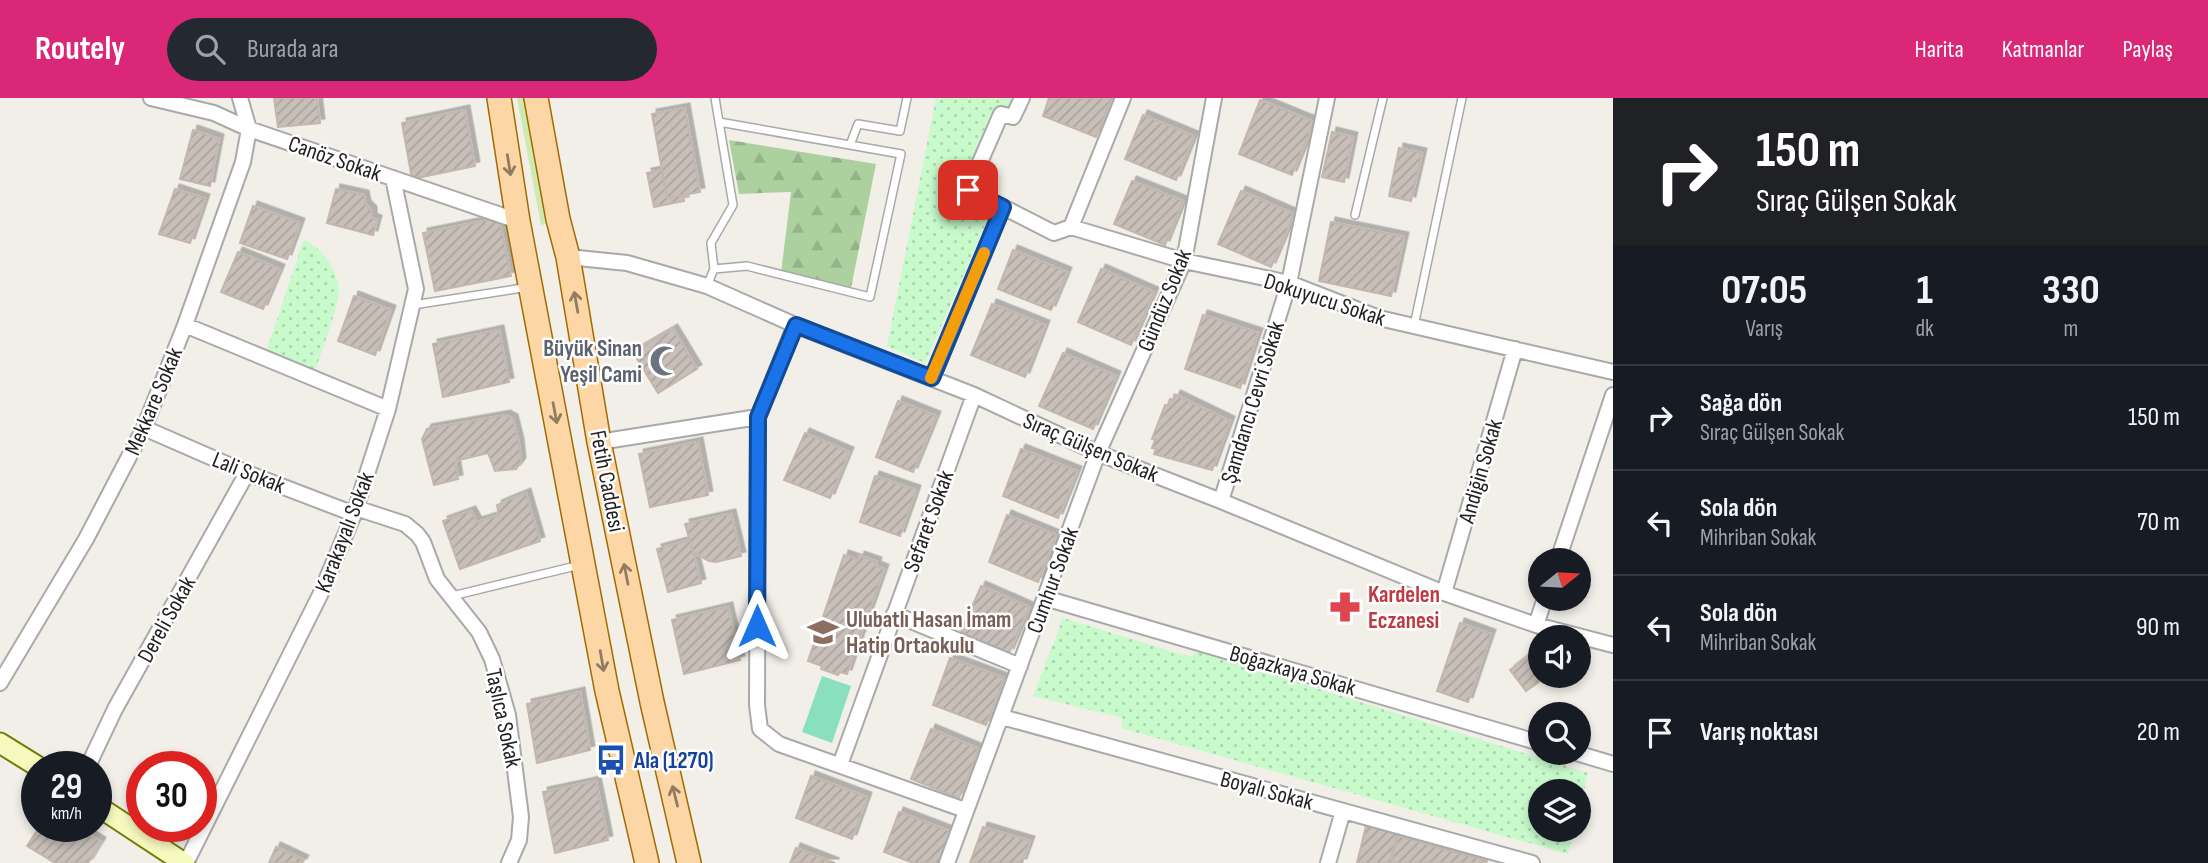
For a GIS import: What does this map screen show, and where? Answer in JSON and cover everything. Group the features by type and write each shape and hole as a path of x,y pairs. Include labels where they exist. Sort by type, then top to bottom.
{"main road":[{"name":"Fetih Caddesi","path":"499,98 518,221 607,691 646,863"},
{"name":"Fetih Caddesi","path":"536,98 558,219 568,257 599,442 652,702 689,863"}],"street":[{"name":"Canöz Sokak","path":"150,98 214,113 249,129 518,221"},
{"name":"Mekkare Sokak","path":"0,682 86,539 144,428 185,325 243,162 249,129 240,98"},
{"name":"Dokuyucu Sokak","path":"1022,98 1013,117 1001,114 968,190 1054,233 1071,227 1184,261 1289,283 1379,318 1613,372"},
{"path":"1071,227 1123,98"},
{"name":"Gündüz Sokak","path":"1098,453 1184,261 1214,98"},
{"name":"Şamdancı Cevri Sokak","path":"1221,501 1289,283 1327,98"},
{"name":"Karakayalı Sokak","path":"185,863 320,595 355,511 388,409 416,289 393,178"},
{"path":"932,378 1003,207"},
{"name":"Sıraç Gülşen Sokak","path":"568,257 626,262 707,286 796,325 974,395 1098,453 1444,593 1536,625"},
{"path":"185,325 388,409"},
{"path":"796,325 758,417 757,705 760,729 779,744 965,810"},
{"name":"Andiğin Sokak","path":"1444,593 1514,349"},
{"name":"Sefaret Sokak","path":"840,765 974,395"},
{"path":"1562,548 1613,395"},
{"path":"599,442 758,417"},
{"name":"Lali Sokak","path":"144,428 247,473 355,511"},
{"name":"Cumhur Sokak","path":"947,863 1098,453"},
{"name":"Dereli Sokak","path":"95,751 247,473"},
{"name":"Taşlıca Sokak","path":"355,511 411,528 422,542 437,579 479,632 492,659 508,715 522,817 519,840 509,863"},
{"name":"Boğazkaya Sokak","path":"1045,598 1528,739"},
{"path":"1536,625 1541,611"},
{"path":"894,614 1020,666"},
{"name":"Sıraç Gülşen Sokak","path":"1591,639 1613,645"},
{"name":"Boyalı Sokak","path":"1002,717 1532,863"},
{"path":"0,743 21,756"},
{"path":"1591,757 1613,764"},
{"path":"1328,863 1343,811"},
{"path":"112,815 185,863"}],"lane":[{"path":"707,286 714,269 710,243 733,205 715,98"},
{"path":"850,145 858,124 900,131 907,98"},
{"path":"1356,215 1382,98"},
{"path":"1414,326 1462,98"},
{"path":"714,269 747,266 870,297 901,154 719,122"},
{"path":"412,306 531,286"},
{"path":"451,596 584,564"}],"green space":[{"path":"517,98 526,98 548,223 541,225"},
{"path":"936,98 1018,98 1013,109 989,117 960,194 993,207 925,363 887,346"},
{"path":"729,140 876,164 851,288 781,273 791,192 739,194"},
{"path":"304,239 326,258 339,287 334,315 315,372 265,355"},
{"path":"1063,618 1191,657 1197,651 1528,754 1528,765 1562,765 1588,773 1587,779 1528,779 1528,842 1571,842 1568,854 1121,728 1123,718 1033,696"},
{"path":"822,676 851,686 832,743 802,732"}],"building":[{"path":"274,98 317,98 320,123 278,127"},
{"path":"1049,98 1112,98 1096,137 1043,116"},
{"path":"1260,100 1314,122 1292,175 1239,154"},
{"path":"685,108 700,192 667,198 652,114"},
{"path":"465,110 475,166 412,179 402,123"},
{"path":"1143,115 1194,136 1176,180 1125,159"},
{"path":"193,130 219,139 210,186 180,179"},
{"path":"1332,132 1353,137 1344,182 1322,177"},
{"path":"1399,148 1422,153 1411,201 1389,196"},
{"path":"662,170 667,198 683,195 684,201 654,207 647,173"},
{"path":"1132,181 1183,201 1165,245 1114,224"},
{"path":"175,189 205,199 190,243 159,234"},
{"path":"336,189 364,195 366,205 372,211 372,218 377,220 373,235 327,223"},
{"path":"1241,191 1294,214 1271,267 1218,244"},
{"path":"253,206 300,223 287,259 240,243"},
{"path":"499,218 511,276 435,291 423,233"},
{"path":"1331,222 1404,237 1391,296 1319,281"},
{"path":"1013,250 1067,272 1051,310 998,289"},
{"path":"238,252 280,269 263,309 221,292"},
{"path":"1101,269 1154,292 1131,345 1078,322"},
{"path":"354,296 391,310 375,355 338,341"},
{"path":"992,304 1045,325 1025,377 971,355"},
{"path":"1203,315 1258,333 1240,388 1185,369"},
{"name":"Büyük Sinan Yeşil Cami","path":"673,329 697,369 658,393 633,352"},
{"path":"499,330 509,382 443,397 433,344"},
{"path":"1063,353 1116,376 1093,429 1039,406"},
{"path":"1176,395 1230,421 1212,470 1154,454 1156,449 1152,448 1155,440 1152,439 1165,405 1168,406 1170,399 1174,400"},
{"path":"898,401 936,416 913,472 876,457"},
{"path":"506,415 513,419 519,443 521,462 516,469 495,471 488,453 455,461 458,479 434,485 422,439 427,429"},
{"path":"805,433 849,452 830,498 784,480"},
{"path":"698,442 708,495 650,507 639,454"},
{"path":"1021,449 1077,471 1058,518 1003,496"},
{"path":"875,476 916,490 900,536 860,522"},
{"path":"526,493 540,541 460,569 443,521 471,511 477,522 499,515 497,505"},
{"path":"731,514 741,556 716,562 693,552 685,524"},
{"path":"1007,515 1056,535 1038,582 989,562"},
{"path":"690,540 701,583 668,592 657,549"},
{"path":"844,555 859,560 860,556 877,562 876,566 884,569 847,674 840,672 838,675 808,661"},
{"path":"981,586 1029,607 1009,653 961,632"},
{"path":"728,607 740,660 684,674 672,620"},
{"path":"1460,623 1491,634 1468,702 1437,691"},
{"path":"1528,656 1528,688 1530,688 1526,691 1510,670"},
{"path":"950,658 1004,678 986,725 933,705"},
{"path":"580,692 590,750 537,763 527,704"},
{"path":"931,729 979,749 959,798 911,779"},
{"path":"811,776 867,797 852,839 796,818"},
{"path":"596,781 608,840 555,853 543,792"},
{"path":"899,812 952,832 940,863 913,863 884,852"},
{"path":"1367,822 1398,830 1390,863 1357,863"},
{"path":"983,827 1030,841 1022,863 970,863"},
{"path":"1398,836 1487,861 1391,863"},
{"path":"30,842 101,842 88,863 55,863 27,846"},
{"path":"276,847 304,860 302,863 269,863"},
{"path":"796,848 835,863 790,863"}],"slow traffic":[{"path":"931,378 984,253"}],"place":[{"name":"Büyük Sinan Yeşil Cami","path":"665,361"},
{"name":"Kardelen Eczanesi","path":"1345,607"},
{"name":"Ulubatlı Hasan İmam Hatip Ortaokulu","path":"823,632"},
{"name":"Ala (1270)","path":"611,760"}],"route":[{"path":"757,626 758,417 796,325 932,378 1003,207 968,190"}]}
